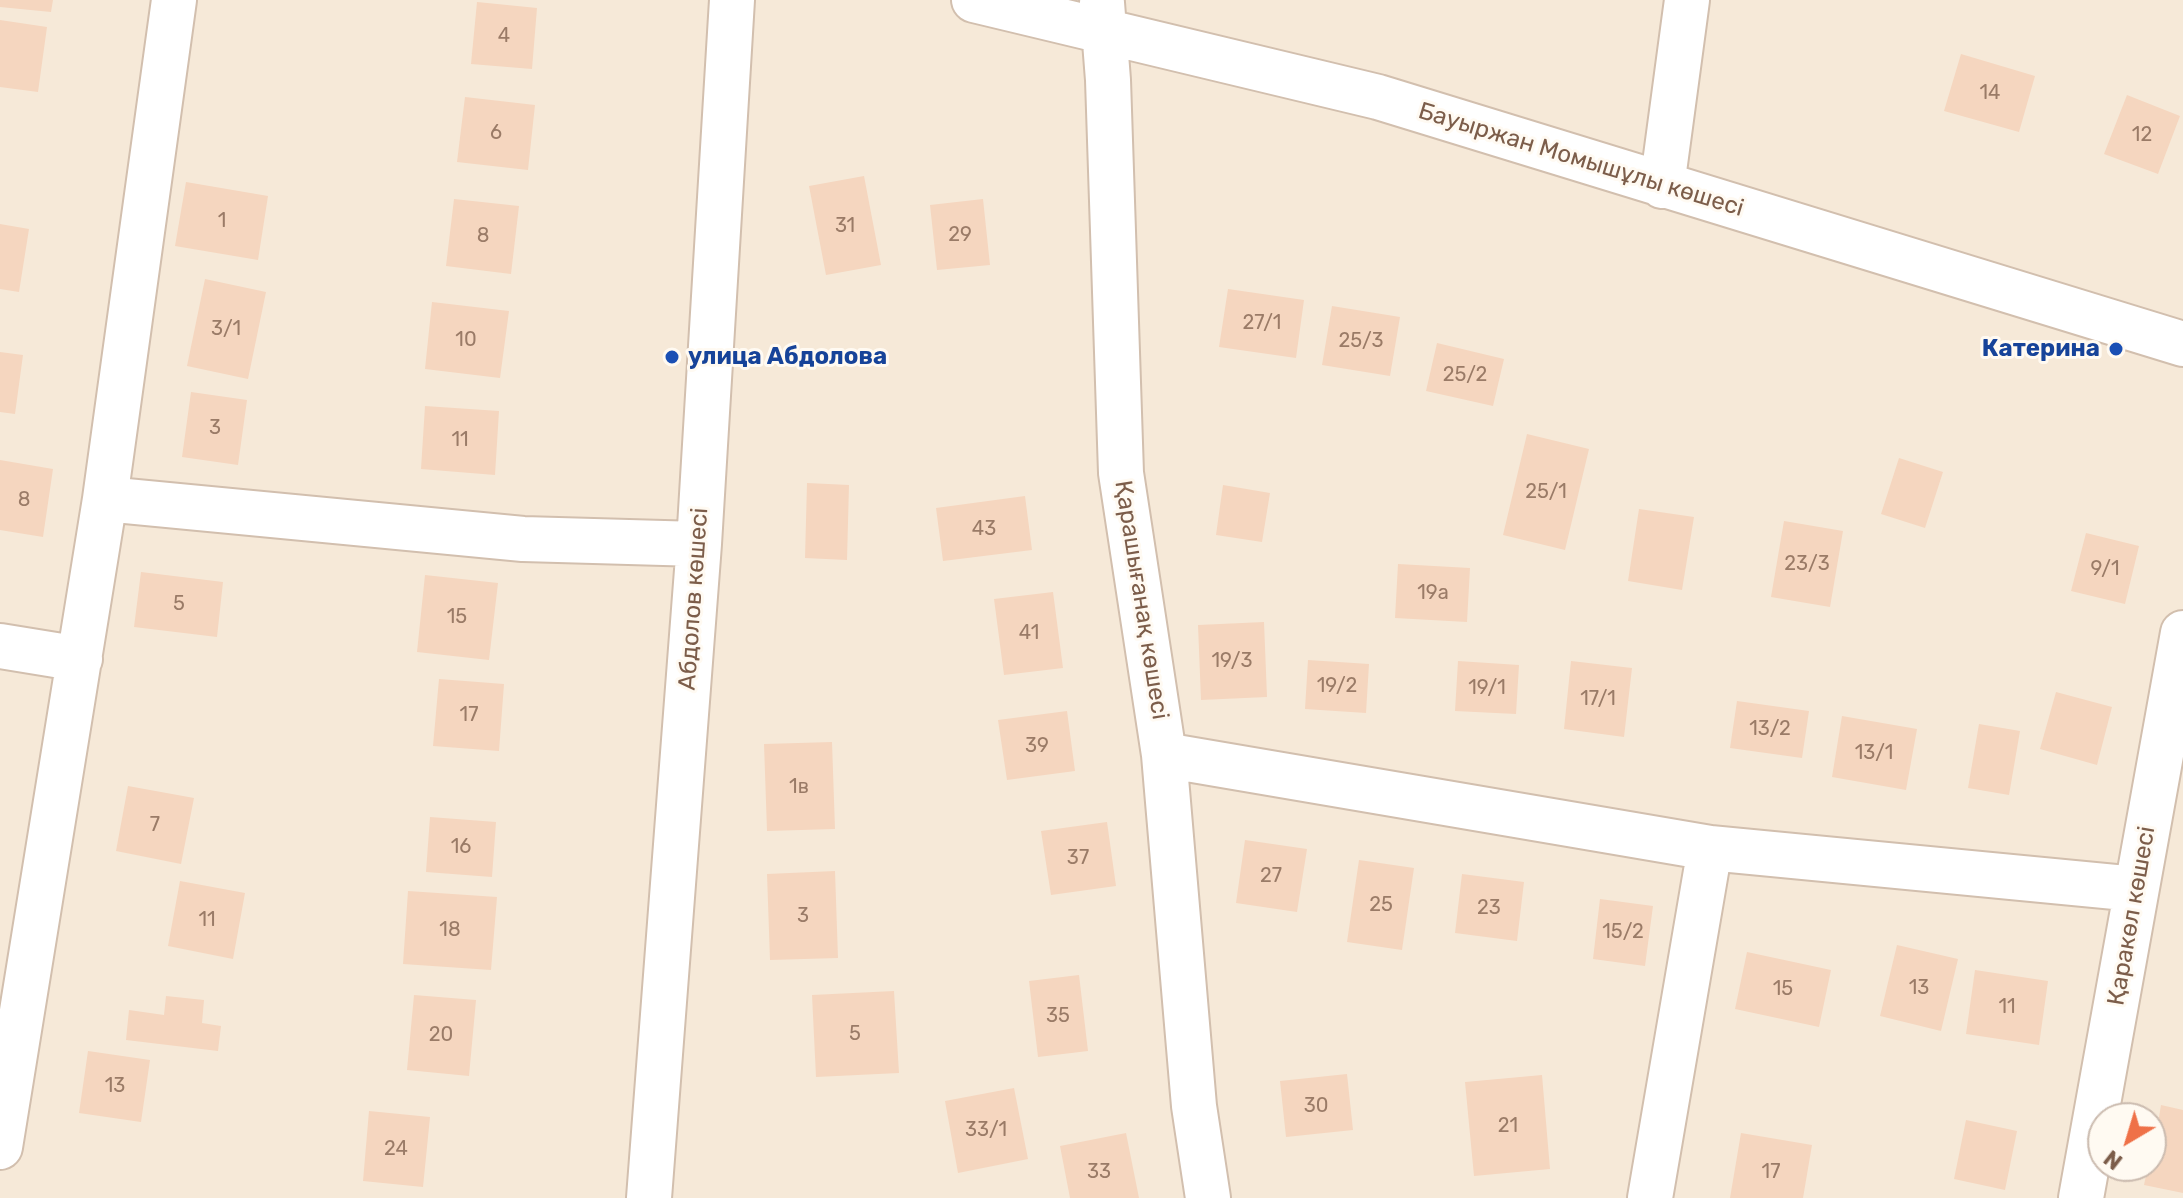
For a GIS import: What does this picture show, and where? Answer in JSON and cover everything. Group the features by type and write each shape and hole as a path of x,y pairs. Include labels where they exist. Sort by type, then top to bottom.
{"street":[{"path":"0,1147 4,1089 105,499 174,0"},
{"name":"Абдолов көшесі","path":"649,1198 699,544 732,0"},
{"name":"Бауыржан Момышұлы көшесі","path":"974,0 1102,15 2183,344"},
{"path":"1662,186 1687,0"},
{"name":"Қарашығанақ көшесі","path":"1102,15 1108,80 1121,473 1164,755 1194,1106 1208,1198"},
{"path":"105,499 523,539 699,544"},
{"name":"Қаракөл көшесі","path":"2081,1198 2183,633"},
{"path":"0,646 80,659"},
{"path":"1164,755 1710,848 2136,889"},
{"path":"1650,1198 1710,848"}],"shaded area":[{"path":"0,0 2183,0 2183,1198 0,1198"}],"building":[{"path":"0,0 53,0 51,12 0,7"},
{"path":"477,2 537,8 532,69 471,64"},
{"path":"0,20 47,27 38,92 0,87"},
{"path":"1961,54 2035,76 2019,132 1944,111"},
{"path":"2127,95 2180,116 2158,174 2104,154"},
{"path":"465,97 535,105 528,170 457,162"},
{"path":"864,176 881,265 826,275 809,186"},
{"path":"186,182 268,196 258,260 175,246"},
{"path":"454,199 519,206 511,274 446,266"},
{"path":"983,199 990,265 937,270 930,205"},
{"path":"0,224 29,229 19,292 0,289"},
{"path":"205,279 266,292 248,379 187,366"},
{"path":"1228,289 1304,300 1296,358 1219,347"},
{"path":"432,302 509,311 500,378 425,369"},
{"path":"1332,306 1400,317 1390,376 1322,365"},
{"path":"1437,343 1504,359 1493,406 1426,391"},
{"path":"0,352 23,355 15,414 0,412"},
{"path":"191,392 247,400 238,465 182,457"},
{"path":"425,406 499,411 495,475 421,469"},
{"path":"1527,434 1589,449 1565,550 1503,535"},
{"path":"1899,458 1943,472 1925,528 1881,514"},
{"path":"0,460 53,469 43,537 0,530"},
{"path":"807,483 849,485 847,560 805,558"},
{"path":"1223,485 1270,493 1262,542 1216,535"},
{"path":"1025,496 1032,550 943,561 936,508"},
{"path":"1639,509 1694,517 1682,590 1628,581"},
{"path":"1784,521 1843,531 1830,607 1771,597"},
{"path":"2086,533 2139,546 2125,604 2071,591"},
{"path":"1398,564 1470,568 1467,622 1395,618"},
{"path":"141,572 223,582 217,637 134,627"},
{"path":"425,575 498,583 489,660 417,652"},
{"path":"1053,592 1063,668 1004,675 994,599"},
{"path":"1264,622 1267,697 1201,700 1198,625"},
{"path":"1308,660 1369,664 1366,713 1305,709"},
{"path":"1458,661 1519,665 1516,714 1455,711"},
{"path":"1571,661 1632,668 1624,737 1564,729"},
{"path":"439,679 504,684 499,751 433,746"},
{"path":"2056,692 2112,707 2097,765 2040,749"},
{"path":"1737,701 1809,711 1802,758 1730,748"},
{"path":"1067,711 1075,771 1007,780 998,720"},
{"path":"1842,716 1917,729 1906,790 1832,777"},
{"path":"1979,724 2020,731 2009,795 1968,788"},
{"path":"832,742 835,829 767,831 764,744"},
{"path":"128,786 194,798 181,864 116,851"},
{"path":"430,817 496,822 492,877 426,872"},
{"path":"1107,822 1116,886 1051,895 1041,831"},
{"path":"1245,840 1307,849 1297,912 1236,903"},
{"path":"1359,860 1414,868 1402,950 1347,942"},
{"path":"835,871 838,958 770,960 767,874"},
{"path":"1462,874 1524,882 1517,941 1455,933"},
{"path":"180,881 245,893 233,959 168,946"},
{"path":"408,891 497,897 491,970 403,964"},
{"path":"1600,899 1653,906 1645,966 1593,959"},
{"path":"1897,945 1958,959 1941,1031 1880,1016"},
{"path":"1747,952 1831,970 1819,1027 1735,1009"},
{"path":"1975,970 2048,981 2039,1045 1966,1034"},
{"path":"1079,975 1088,1051 1038,1057 1029,981"},
{"path":"894,991 899,1073 816,1077 812,995"},
{"path":"414,995 476,1000 469,1076 407,1070"},
{"path":"166,996 204,1000 202,1023 221,1026 218,1051 126,1040 129,1010 164,1015"},
{"path":"88,1051 150,1060 141,1122 79,1113"},
{"path":"1347,1074 1353,1130 1286,1137 1280,1081"},
{"path":"1542,1075 1550,1169 1474,1176 1465,1082"},
{"path":"1014,1088 1028,1159 958,1173 945,1101"},
{"path":"2167,1106 2183,1110 2183,1193 2144,1185 2145,1182 2167,1182"},
{"path":"369,1111 430,1117 423,1187 363,1181"},
{"path":"1966,1120 2017,1131 2005,1190 1954,1179"},
{"path":"1126,1133 1139,1198 1070,1198 1060,1146"},
{"path":"1741,1133 1812,1145 1803,1198 1730,1198"}],"place":[{"name":"Катерина","path":"2116,349"},
{"name":"улица Абдолова","path":"672,357"}]}
